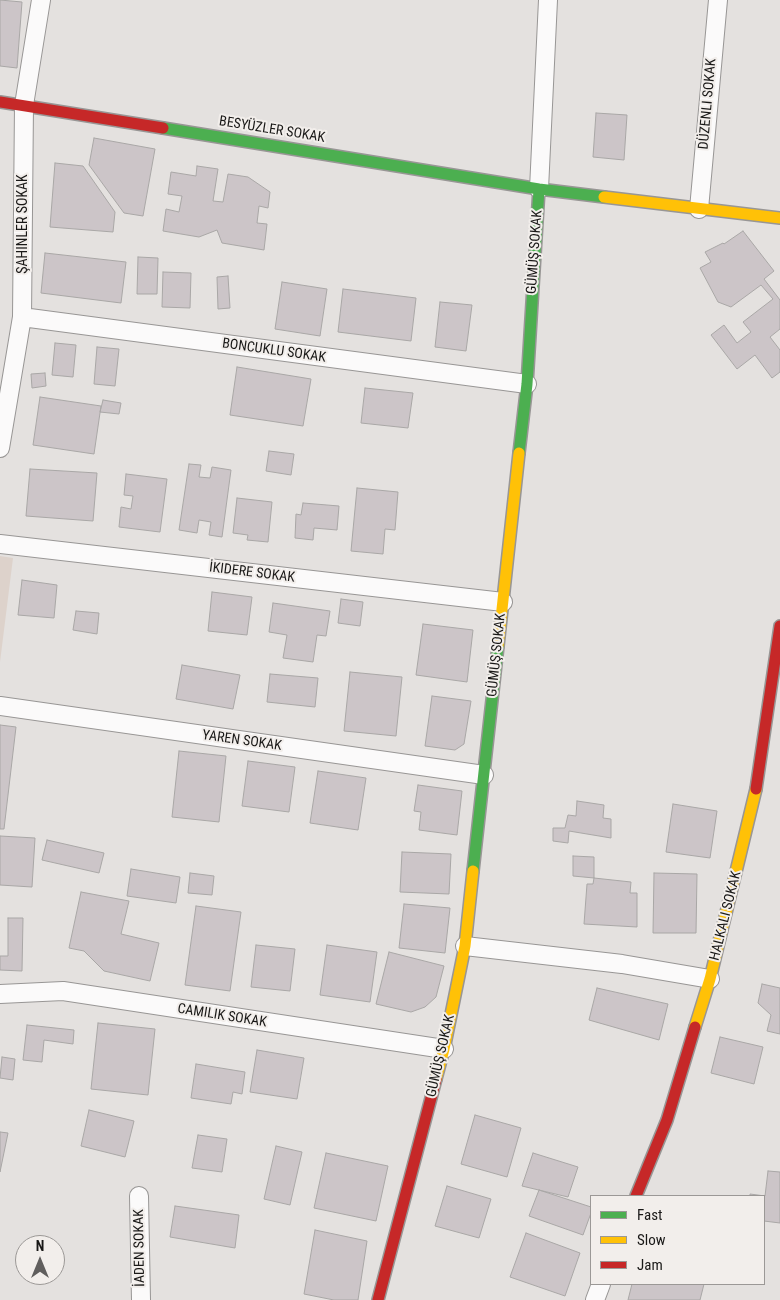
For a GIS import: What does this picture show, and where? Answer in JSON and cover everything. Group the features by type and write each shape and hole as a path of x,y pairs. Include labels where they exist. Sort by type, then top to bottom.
{"street":[{"name":"ŞAHINLER SOKAK","path":"0,448 22,317 24,105 41,0"},
{"name":"GÜMÜŞ SOKAK","path":"378,1300 444,1049 465,946 527,384 548,0"},
{"name":"DÜZENLI SOKAK","path":"699,209 718,0"},
{"name":"BESYÜZLER SOKAK","path":"0,102 539,190 780,218"},
{"name":"BONCUKLU SOKAK","path":"22,317 527,384"},
{"name":"İKIDERE SOKAK","path":"0,544 503,602"},
{"path":"636,1195 667,1120 710,979 754,802 780,626"},
{"name":"YAREN SOKAK","path":"0,706 484,775"},
{"path":"465,946 622,964 710,979"},
{"path":"0,994 64,991 444,1049"},
{"name":"İADEN SOKAK","path":"139,1196 142,1300"},
{"path":"595,1300 601,1285"}],"shaded area":[{"path":"0,556 13,558 0,662"}],"building":[{"path":"0,0 22,2 17,68 0,66"},
{"path":"596,113 627,115 624,160 593,157"},
{"path":"94,138 155,149 143,216 124,213 89,165"},
{"path":"55,163 83,166 115,212 113,232 50,227"},
{"path":"197,166 218,169 213,201 223,202 228,174 248,177 270,192 268,208 259,206 257,223 267,224 264,250 222,243 217,230 199,237 163,231 166,209 179,212 182,196 168,194 171,172 196,176"},
{"path":"743,231 774,271 764,279 780,300 780,329 770,337 780,350 780,372 772,378 755,355 737,369 711,335 724,325 737,343 751,332 743,322 773,299 761,285 731,307 718,302 700,268 711,262 705,252 724,244"},
{"path":"45,253 126,262 121,303 41,293"},
{"path":"138,257 158,258 157,294 137,294"},
{"path":"163,272 191,273 190,308 162,307"},
{"path":"228,276 230,308 218,309 217,277"},
{"path":"282,282 327,289 320,336 275,329"},
{"path":"343,289 416,298 411,341 338,332"},
{"path":"440,302 472,305 466,351 435,347"},
{"path":"55,343 76,345 73,377 52,375"},
{"path":"97,347 119,349 115,386 94,384"},
{"path":"237,367 311,379 303,426 230,415"},
{"path":"45,373 46,386 32,388 31,374"},
{"path":"365,388 413,393 408,428 361,423"},
{"path":"40,397 101,406 94,454 33,445"},
{"path":"103,400 121,403 119,414 100,412"},
{"path":"269,451 294,454 291,475 266,471"},
{"path":"189,464 201,465 199,477 210,478 212,467 231,470 222,537 209,535 211,522 199,520 197,533 179,530"},
{"path":"30,469 97,473 93,521 26,516"},
{"path":"126,474 167,479 160,532 119,527 121,507 131,509 133,496 124,495"},
{"path":"357,488 398,492 395,530 385,529 383,554 351,551"},
{"path":"237,498 272,502 268,542 247,540 248,535 233,533"},
{"path":"303,503 339,506 337,530 314,528 313,540 295,538 296,514 301,515"},
{"path":"22,580 57,585 54,618 18,615"},
{"path":"212,592 252,597 247,635 208,631"},
{"path":"341,599 363,602 360,626 338,623"},
{"path":"273,603 330,611 326,636 317,635 313,662 283,658 287,635 269,632"},
{"path":"76,611 99,613 97,634 73,630"},
{"path":"423,624 473,630 467,682 416,675"},
{"path":"182,665 240,675 233,709 176,699"},
{"path":"350,672 402,677 396,736 344,731"},
{"path":"270,674 318,678 315,707 267,702"},
{"path":"432,696 471,701 464,744 455,750 425,746"},
{"path":"0,725 16,727 4,829 0,829"},
{"path":"179,751 226,756 219,822 172,817"},
{"path":"248,761 295,767 289,812 242,806"},
{"path":"318,771 366,778 358,830 310,823"},
{"path":"418,785 462,791 457,835 419,830 421,812 414,811"},
{"path":"577,801 604,805 603,818 611,819 611,838 569,831 568,843 553,841 553,828 565,828 568,815 576,816"},
{"path":"673,804 717,811 710,858 666,852"},
{"path":"0,836 35,838 32,887 0,885"},
{"path":"47,840 104,853 99,873 42,860"},
{"path":"402,852 451,854 449,894 400,892"},
{"path":"573,856 594,857 594,878 573,876"},
{"path":"131,869 180,877 176,903 127,896"},
{"path":"190,873 214,876 212,895 188,893"},
{"path":"654,873 697,874 696,933 653,933"},
{"path":"594,878 631,882 630,893 637,893 637,927 584,924 587,884 593,884"},
{"path":"81,892 129,901 121,934 159,943 150,981 104,971 84,951 69,948"},
{"path":"404,904 450,908 445,953 399,948"},
{"path":"196,906 241,912 230,991 185,985"},
{"path":"8,918 23,918 22,971 0,970 0,956 8,956"},
{"path":"256,945 295,949 290,991 251,987"},
{"path":"327,945 377,952 370,1002 320,995"},
{"path":"389,952 444,966 436,997 425,1007 411,1012 376,1004"},
{"path":"762,984 780,988 780,1034 767,1031 771,1015 758,1003"},
{"path":"597,988 668,1004 659,1040 589,1020"},
{"path":"98,1023 155,1029 148,1095 91,1089"},
{"path":"27,1025 74,1030 73,1044 44,1040 42,1062 23,1060"},
{"path":"720,1037 763,1047 754,1084 711,1073"},
{"path":"257,1050 304,1058 297,1099 250,1092"},
{"path":"2,1057 15,1059 13,1080 0,1078"},
{"path":"196,1064 245,1072 242,1094 233,1092 231,1104 191,1098"},
{"path":"89,1110 134,1121 125,1157 81,1146"},
{"path":"475,1115 521,1128 507,1177 461,1164"},
{"path":"0,1132 8,1133 0,1172"},
{"path":"198,1135 227,1139 222,1172 192,1168"},
{"path":"276,1146 302,1152 290,1205 264,1199"},
{"path":"326,1153 388,1166 376,1221 314,1208"},
{"path":"533,1153 578,1167 568,1197 522,1186"},
{"path":"768,1171 780,1172 780,1223 765,1221 765,1196"},
{"path":"447,1186 491,1199 479,1238 435,1226"},
{"path":"539,1190 590,1207 590,1216 583,1235 529,1216"},
{"path":"175,1206 239,1215 235,1248 170,1237"},
{"path":"315,1230 367,1241 358,1300 334,1300 304,1294"},
{"path":"526,1233 580,1253 565,1296 510,1277"},
{"path":"632,1285 704,1285 700,1300 628,1300"}],"traffic: fast":[{"path":"163,128 539,189 604,197"},
{"path":"519,453 527,384 539,189"},
{"path":"473,871 498,646"}],"traffic: slow":[{"path":"604,197 780,218"},
{"path":"498,646 519,453"},
{"path":"695,1027 710,979 756,789"},
{"path":"436,1079 465,946 473,871"}],"traffic: jam":[{"path":"0,102 163,128"},
{"path":"756,789 780,626"},
{"path":"636,1195 667,1120 695,1027"},
{"path":"378,1300 436,1079"}]}
